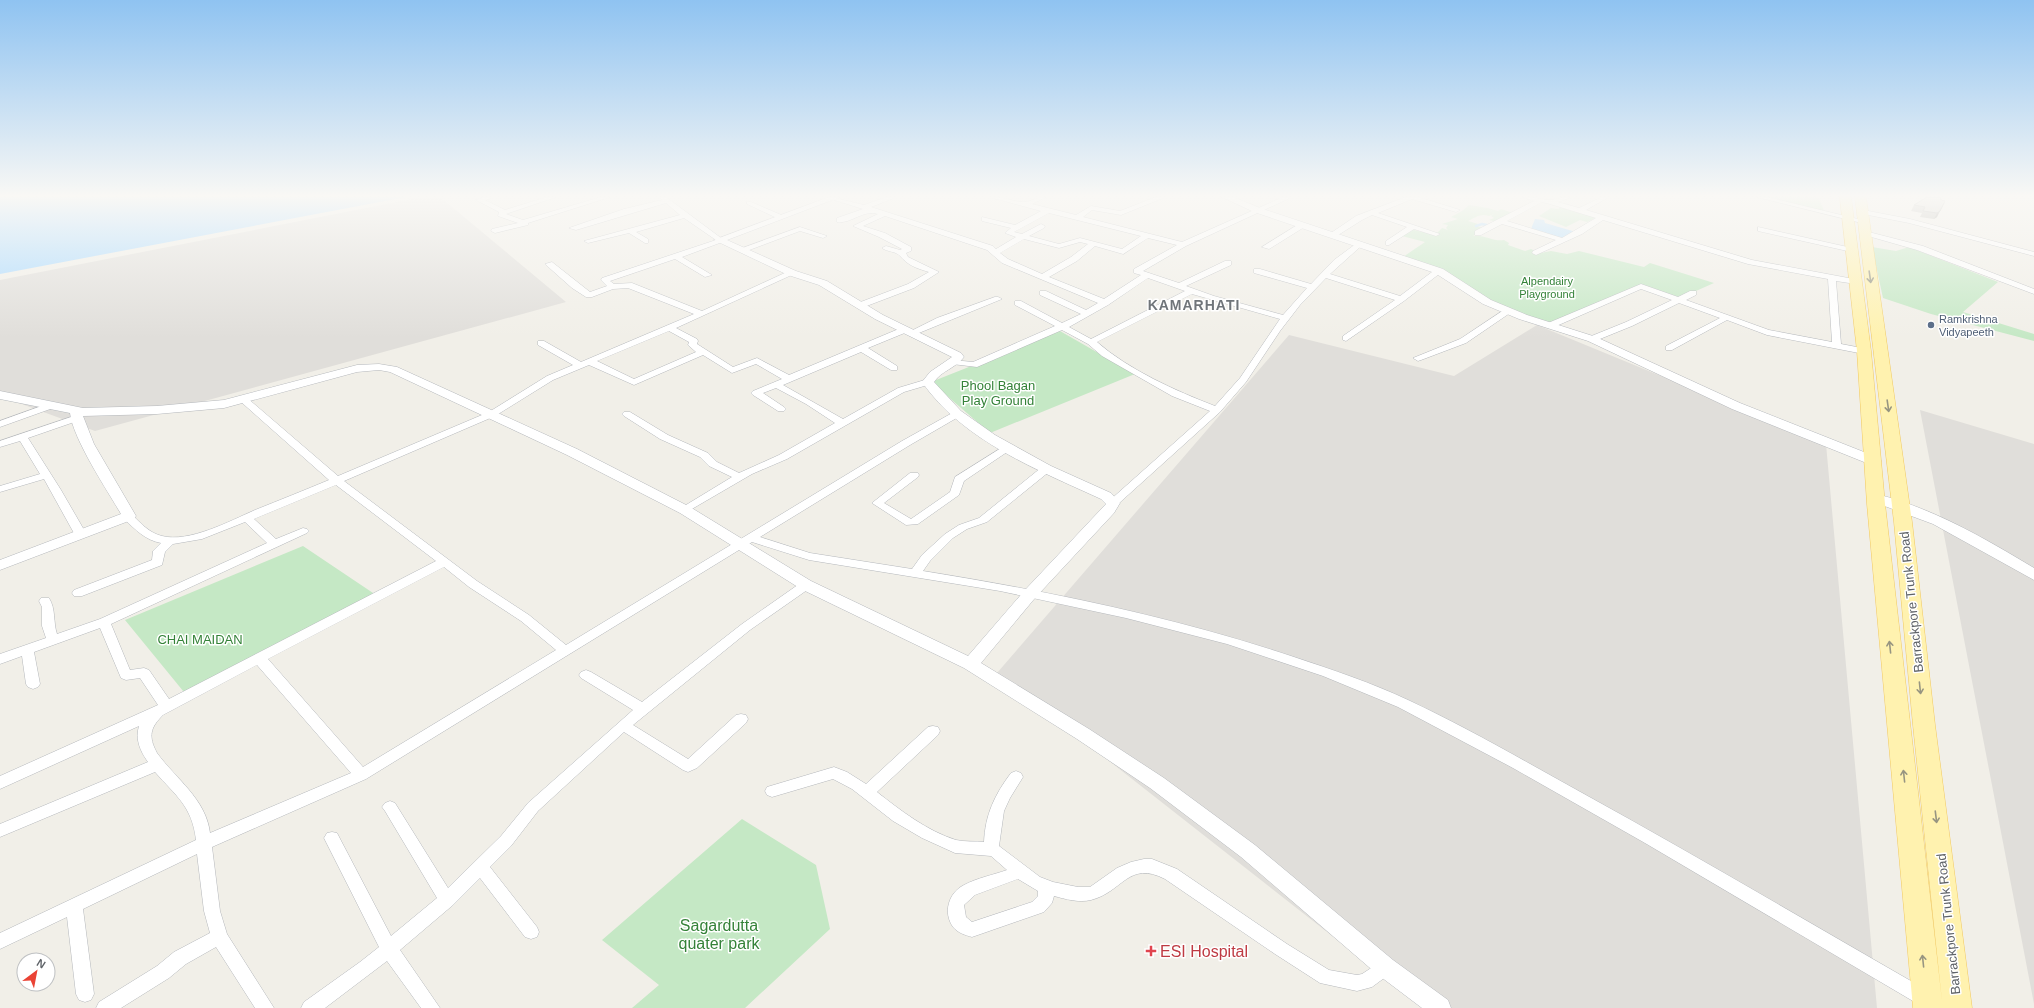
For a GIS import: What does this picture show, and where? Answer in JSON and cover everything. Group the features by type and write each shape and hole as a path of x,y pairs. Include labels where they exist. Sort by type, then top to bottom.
{"main road":[{"name":"Barrackpore Trunk Road","path":"1853,244 1852,250 1856,282 1867,308 1864,351 1876,498 1933,1005"},
{"name":"Barrackpore Trunk Road","path":"1861,244 1867,308 1901,505 1957,1008"}],"street":[{"path":"612,287 604,280 709,244"},
{"path":"686,510 739,477 783,457 901,390 928,382 932,376 955,362 958,357 957,355 908,332 823,283 792,273 728,244"},
{"path":"741,250 758,244"},
{"path":"899,244 908,249 902,253"},
{"path":"978,244 990,248 1005,260 1105,303"},
{"path":"995,253 1011,244"},
{"path":"1049,244 1056,246 1063,244"},
{"path":"1044,276 1074,259 1093,244"},
{"path":"1093,244 1124,252 1134,244"},
{"path":"1183,244 1137,271 1192,291 1246,308 1286,318"},
{"path":"1266,247 1271,244"},
{"path":"1536,253 1554,244"},
{"path":"1689,244 1714,252 1856,282"},
{"path":"1826,244 1852,250"},
{"path":"1912,244 2034,292"},
{"path":"1997,244 2034,254"},
{"path":"970,664 1030,594 1109,510 1113,503 1217,410 1243,380 1286,318 1341,258 1357,245 1439,271 1478,298 1507,310 1592,339 1736,406 1874,461"},
{"path":"861,306 911,286 935,272 912,264 904,258 905,256 902,253 886,248"},
{"path":"676,256 708,275"},
{"path":"1180,286 1228,263"},
{"path":"549,264 587,294 612,287 629,285 702,314"},
{"path":"1258,271 1313,287"},
{"path":"1346,338 1439,271"},
{"path":"128,517 152,537 171,540 200,536 337,481 492,414 550,378 670,328 792,273"},
{"path":"955,362 974,365 1061,327 1105,303 1147,274"},
{"path":"1325,275 1401,299"},
{"path":"1832,278 1837,346"},
{"path":"1550,325 1638,286 1646,287 1680,299 1772,334 1864,351"},
{"path":"1091,342 1192,291"},
{"path":"1043,293 1087,314"},
{"path":"1592,339 1629,324 1693,293"},
{"path":"781,409 756,394 788,378 861,348 998,299"},
{"path":"1018,303 1091,342 1105,354 1175,394 1217,410"},
{"path":"1418,358 1463,342 1507,310"},
{"path":"1669,348 1727,317"},
{"path":"670,328 694,341 692,345 733,371 757,361 788,378"},
{"path":"541,342 580,365"},
{"path":"861,348 894,368"},
{"path":"589,361 634,382 703,352"},
{"path":"0,444 77,415 217,405 357,369 383,367 393,369 424,382 572,452 746,540 806,585 970,664 1083,734 1157,783 1248,851 1385,967 1440,1008"},
{"path":"928,382 957,414 990,438 1046,469 1100,493 1113,503"},
{"path":"775,384 806,400 842,423"},
{"path":"0,395 50,406 77,415"},
{"path":"243,399 337,481 473,584 525,618 564,650"},
{"path":"0,424 50,406"},
{"path":"627,414 664,437 704,455 713,464 739,477"},
{"path":"0,941 204,845 215,838 361,774 746,540 957,414"},
{"path":"77,415 88,444 130,514 128,517"},
{"path":"22,436 47,475 80,535"},
{"path":"914,475 877,503 910,522 914,522 955,493 959,479 1006,448"},
{"path":"914,574 926,558 949,536 963,527 983,520 1046,469"},
{"path":"0,489 47,475"},
{"path":"1876,498 1901,505 1955,528 2034,575"},
{"path":"0,565 128,517"},
{"path":"247,518 274,543"},
{"path":"0,659 104,622 303,531"},
{"path":"78,593 158,562 159,551 171,540"},
{"path":"746,540 810,556 1030,594 1126,614 1230,640 1328,673 1403,703 1518,764 1650,838 1933,1005"},
{"path":"0,783 71,749 107,735 153,714 444,562"},
{"path":"310,1008 366,968 447,900 506,841 533,807 623,725 746,627 806,585"},
{"path":"45,601 48,607 48,626 53,640"},
{"path":"104,622 126,675 144,673 166,706"},
{"path":"27,650 32,684"},
{"path":"259,658 361,774"},
{"path":"586,675 643,709"},
{"path":"153,714 146,724 145,741 156,765 188,798 198,815 202,827 212,911 219,937 265,1008"},
{"path":"623,725 688,766 741,719"},
{"path":"866,792 933,731"},
{"path":"0,831 156,765"},
{"path":"772,791 834,773 866,792 903,820 949,844 991,850 1002,856 1030,880 1046,887 1088,894 1101,889 1128,868 1151,864 1171,874 1281,949 1326,977 1357,983 1366,981 1385,967"},
{"path":"991,850 995,813 1000,800 1016,777"},
{"path":"390,807 447,900"},
{"path":"332,838 389,949 431,1008"},
{"path":"480,867 492,879 521,922 531,932"},
{"path":"1020,872 962,894 957,901 956,909 957,918 961,925 972,930 1038,907 1046,898 1046,887"},
{"path":"74,905 86,994"},
{"path":"105,1008 163,972 180,958 219,937"}],"shaded area":[{"path":"183,244 496,244 566,302 95,431 0,396 0,280"},
{"path":"1537,325 1826,444 1877,1008 1424,1008 997,673 1289,335 1454,376"},
{"path":"1920,410 2034,444 2034,1004"}],"green space":[{"name":"Alpendairy Playground","path":"1422,244 1508,244 1525,251 1531,249 1537,252 1536,254 1551,251 1567,254 1579,251 1644,267 1650,263 1714,283 1680,298 1641,284 1550,324 1494,303 1403,257"},
{"path":"1872,247 1896,251 1909,247 1998,282 1963,312 2034,334 2034,341 1931,314 1883,298"},
{"name":"Phool Bagan Play Ground","path":"1060,331 1135,374 990,433 931,382"},
{"name":"CHAI MAIDAN","path":"303,546 379,597 188,697 125,620"},
{"name":"Sagardutta quater park","path":"742,819 816,865 830,929 745,1008 632,1008 659,985 602,940"}],"water":[{"path":"0,244 158,244 0,274"}],"place":[{"name":"Ramkrishna Vidyapeeth","path":"1931,325"},
{"name":"ESI Hospital","path":"1151,951"}],"district":[{"name":"KAMARHATI","path":"1194,305"}]}
